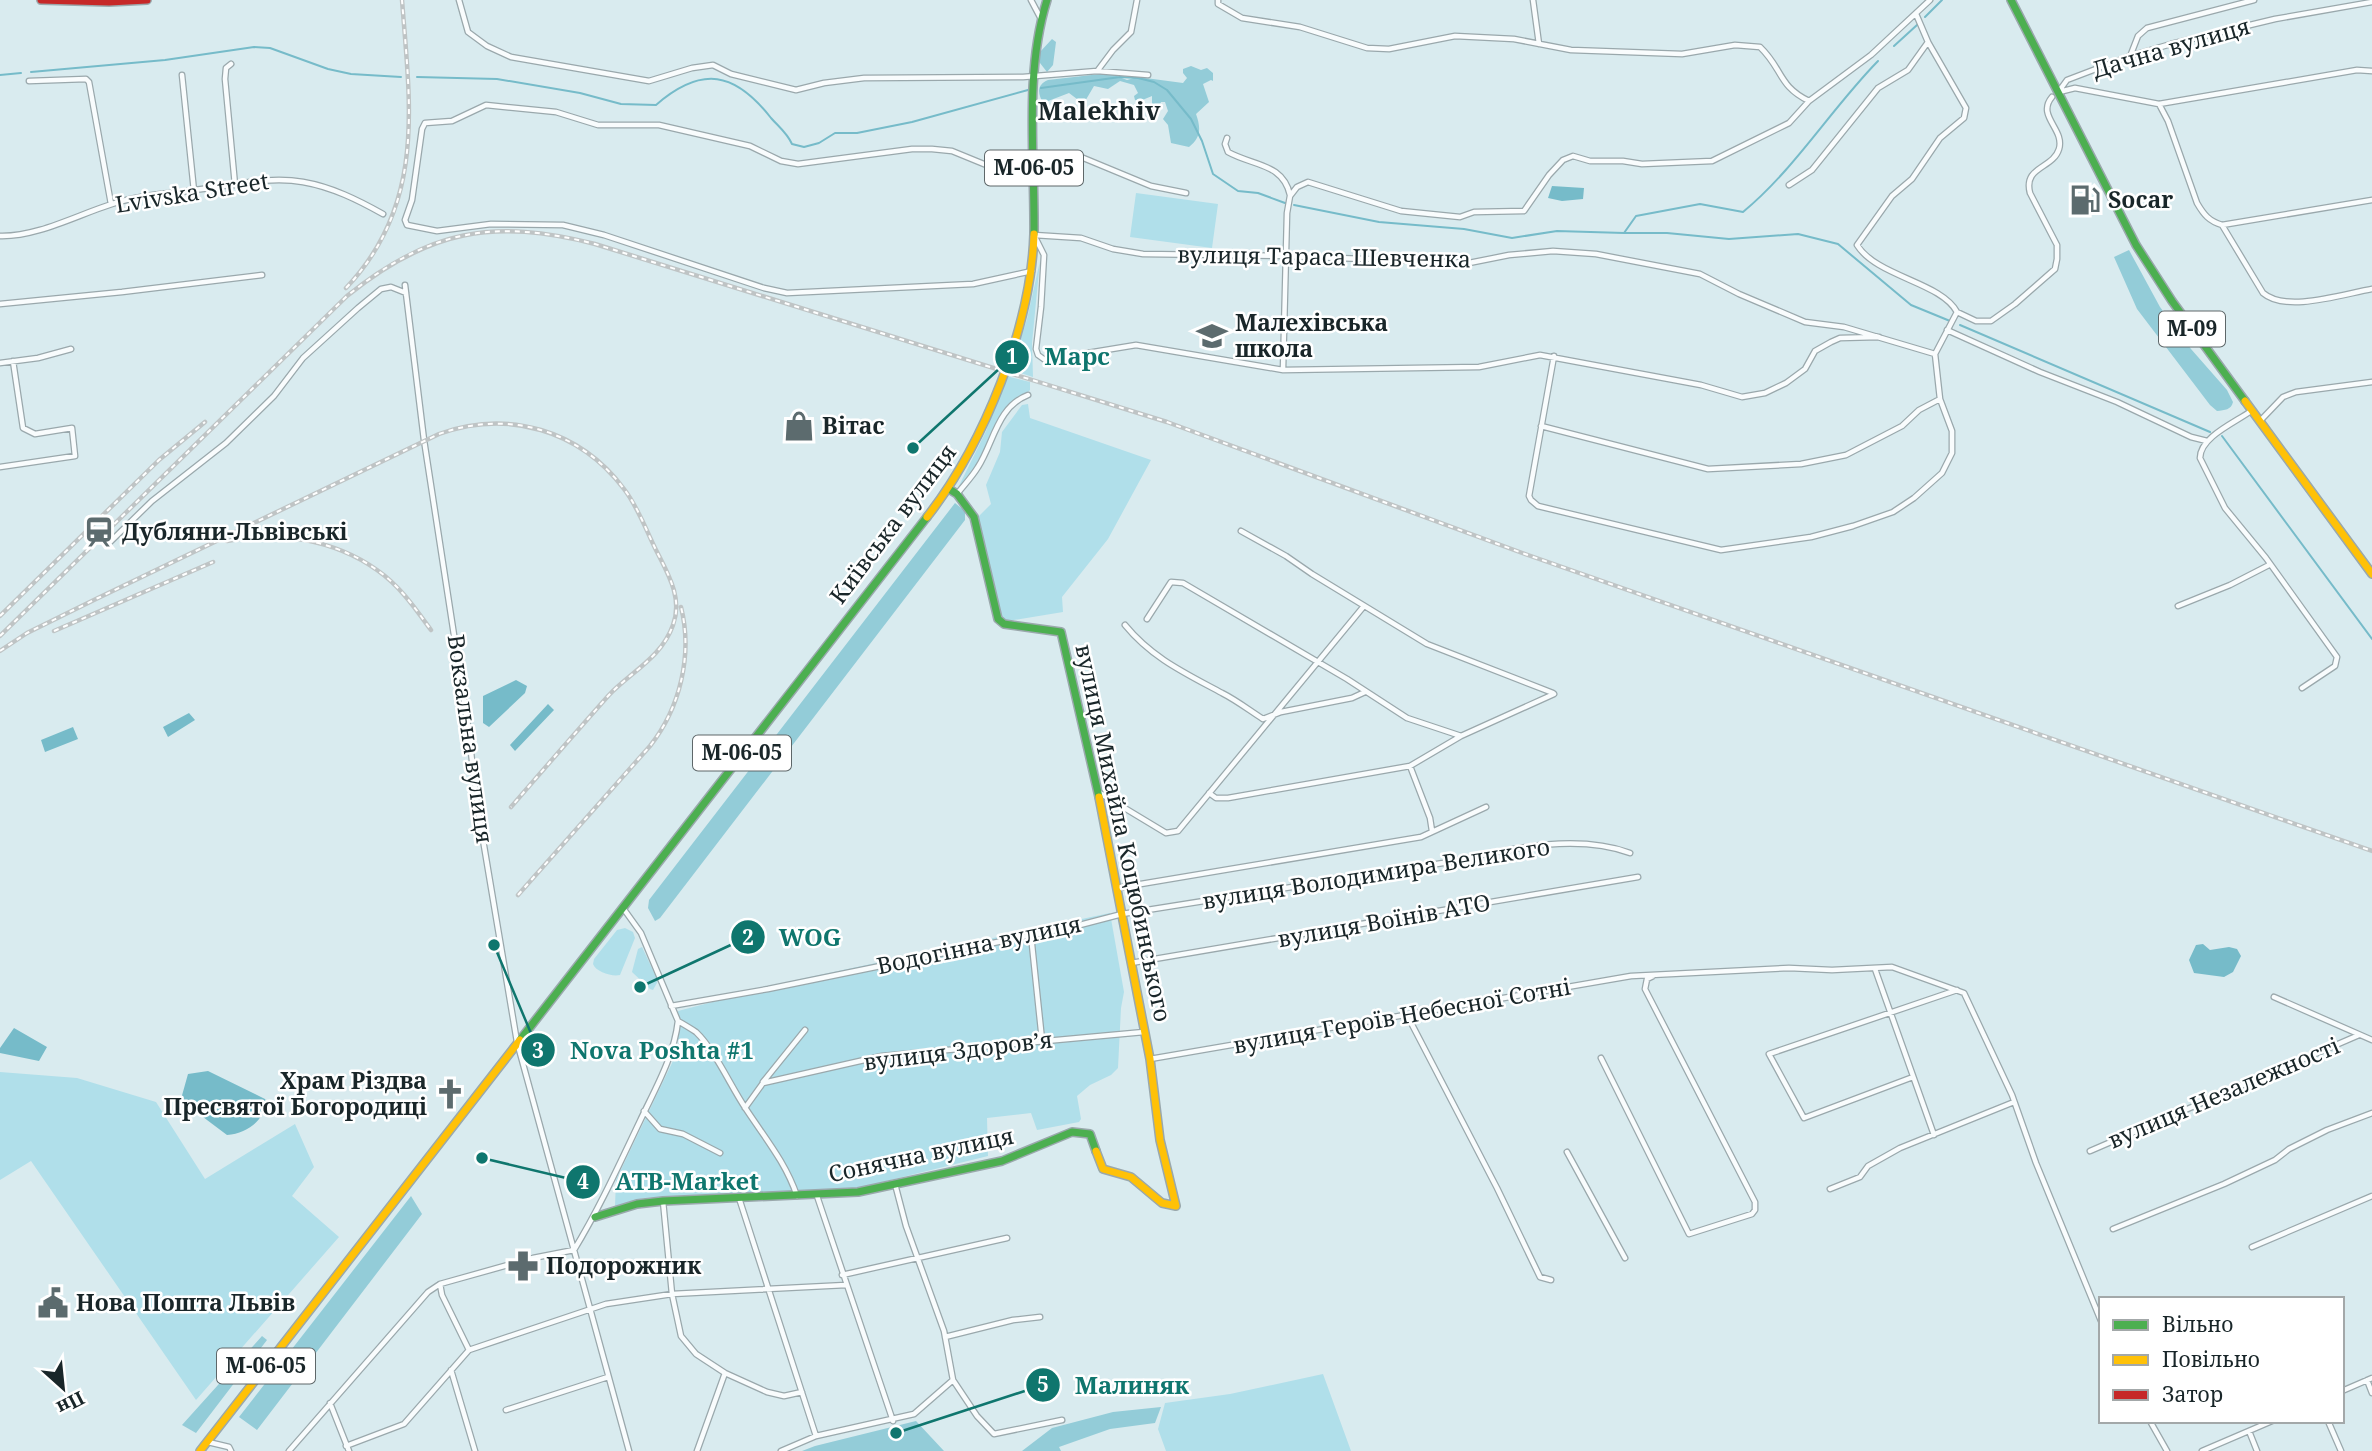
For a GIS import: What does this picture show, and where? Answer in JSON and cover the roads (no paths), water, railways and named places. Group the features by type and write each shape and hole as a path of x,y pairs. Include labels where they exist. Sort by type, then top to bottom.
{"main road":[{"path":"41,0 147,0"},
{"name":"Київська вулиця","path":"623,907 948,489 977,442 1018,329 1032,271 1035,76 1040,18 1046,0"},
{"name":"М-09","path":"2011,0 2055,94 2155,275 2251,411 2372,574"},
{"name":"вулиця Михайла Коцюбинського","path":"948,489 957,494 974,517 998,619 1004,624 1061,632 1098,792 1150,1059 1160,1140 1176,1206 1157,1201 1136,1179 1103,1168"},
{"name":"М-06-05","path":"200,1451 623,907"},
{"name":"Сонячна вулиця","path":"595,1217 636,1204 663,1201 817,1196 858,1192 1002,1161 1072,1132 1090,1134 1103,1168"}],"street":[{"path":"459,0 468,32 487,46 511,57 638,80 649,81 692,68 713,65 731,74 796,90 864,78 1035,76 1097,71 1148,75"},
{"path":"1031,0 1040,18"},
{"path":"1097,71 1131,32 1137,0"},
{"path":"1217,0 1218,4 1229,12 1242,18 1300,27 1367,48 1390,49 1455,36 1514,39 1571,50 1682,54 1735,45 1760,47 1775,61 1783,82 1796,95 1809,101"},
{"path":"1533,0 1539,44"},
{"path":"1290,196 1297,187 1308,182 1401,211 1460,217 1474,212 1524,212 1549,175 1563,160 1573,156 1590,161 1642,164 1712,161 1788,123 1809,101 1871,55 1930,0"},
{"path":"2130,56 2138,36 2147,27 2254,0"},
{"name":"Дачна вулиця","path":"2055,94 2067,80 2130,56 2275,19 2372,2"},
{"path":"1916,14 1928,42 1966,108 1964,118 1940,138 1912,179 1892,196 1857,245 1864,254 1892,272 1944,297 1957,312 1976,321 1988,321 2015,304 2052,273 2056,265 2055,239 2030,193 2029,186 2032,175 2051,160 2060,148 2059,137 2046,110 2055,94 2075,89 2159,104 2357,70 2372,71"},
{"path":"1789,185 1812,170 1878,88 1908,70 1928,42"},
{"path":"231,64 226,68 225,79 234,185"},
{"path":"183,75 194,191"},
{"path":"29,81 86,79 89,82 111,204"},
{"path":"2159,104 2168,121 2197,203 2212,222 2222,225 2372,200"},
{"path":"1032,271 972,284 787,293 764,288 604,235 563,225 491,224 437,231 407,225 406,215 412,200 425,122 452,121 486,105 556,112 598,125 659,125 750,146 781,161 798,164 912,149 932,149 952,151 996,169 1034,173"},
{"path":"1227,138 1225,144 1228,152 1280,173 1290,196 1285,231 1283,370"},
{"path":"1034,154 1081,157 1151,186 1186,193"},
{"name":"Lvivska Street","path":"0,236 32,234 111,204 155,194 280,179 305,182 350,197 383,214"},
{"path":"2222,225 2263,293 2278,302 2296,302 2372,289"},
{"path":"1034,235 1044,255 1036,345 1038,355 1042,359 1050,360 1136,345 1283,370 1479,367 1540,355 1701,385 1742,397 1765,393 1786,383 1805,369 1815,351 1830,341 1840,338 1880,337"},
{"name":"вулиця Тараса Шевченка","path":"1034,235 1081,238 1113,249 1143,254 1469,263 1509,255 1553,251 1597,254 1700,274 1805,322 1844,327 1935,354"},
{"path":"0,304 262,275"},
{"name":"Вокзальна вулиця","path":"405,285 477,804 517,1042"},
{"path":"107,545 152,501 226,443 274,396 303,358 358,308 381,289 391,287 406,293"},
{"path":"1554,356 1529,496 1538,506 1721,550 1811,537 1853,526 1893,512 1914,498 1942,473 1952,453 1952,431 1940,400 1935,354 1957,312"},
{"path":"1947,330 2040,372 2117,402 2191,437 2208,441"},
{"path":"0,363 71,349"},
{"path":"0,467 75,456 72,428 35,434 23,428 13,361"},
{"path":"2259,421 2283,397 2296,392 2372,382"},
{"path":"957,494 979,467 1010,406 1028,395"},
{"path":"1541,426 1708,469 1801,464 1846,455 1902,426 1919,410 1940,400"},
{"path":"2251,411 2229,423 2208,441 2199,456 2225,508 2337,657 2336,666 2302,688"},
{"path":"1209,793 1216,798 1228,798 1410,766 1461,736 1554,694 1434,647 1241,531"},
{"path":"2178,606 2230,586 2269,565"},
{"path":"1147,619 1171,582 1183,583 1347,679 1407,718 1461,736"},
{"path":"1098,792 1166,833 1178,831 1364,606"},
{"path":"1125,625 1145,648 1263,719 1352,698 1365,692"},
{"path":"1410,766 1432,831"},
{"name":"вулиця Володимира Великого","path":"1117,888 1392,843 1426,835 1486,807"},
{"name":"вулиця Володимира Великого","path":"1122,914 1553,844 1608,845 1630,853"},
{"name":"вулиця Воїнів АТО","path":"1130,963 1638,877"},
{"path":"623,907 641,933 678,1021 696,1033 726,1075 745,1108 773,1146 791,1177 797,1196"},
{"name":"Водогінна вулиця","path":"671,1006 768,989 1122,914"},
{"path":"1031,935 1042,1040"},
{"name":"вулиця Героїв Небесної Сотні","path":"1150,1059 1631,976 1789,968 1892,967 1957,990"},
{"path":"1875,969 1934,1135"},
{"path":"1601,1058 1689,1234 1752,1214 1755,1202 1645,989 1647,979 1653,975"},
{"path":"1913,1077 1804,1118 1769,1054 1889,1011 1957,990 1964,993 2012,1095 2036,1163 2099,1316"},
{"path":"2274,997 2372,1040"},
{"path":"1407,1014 1497,1188 1539,1277 1551,1280"},
{"path":"289,1451 428,1292 440,1284 533,1258 574,1250 595,1217 670,1055 678,1021"},
{"path":"745,1108 805,1030"},
{"name":"вулиця Здоровʼя","path":"762,1083 882,1056 1144,1032"},
{"name":"вулиця Незалежності","path":"2090,1151 2359,1035"},
{"path":"517,1042 629,1451"},
{"path":"1830,1189 1860,1177 1868,1166 1881,1158 2014,1102"},
{"path":"644,1111 660,1129 684,1134 720,1153"},
{"path":"2113,1229 2224,1184 2327,1130 2372,1113"},
{"path":"1567,1152 1625,1258"},
{"path":"895,1184 945,1337 953,1380 978,1416 994,1434 1062,1420"},
{"path":"817,1196 893,1420"},
{"path":"2252,1247 2372,1196"},
{"path":"739,1198 816,1436"},
{"path":"663,1201 672,1294 681,1336 696,1354 725,1373 767,1392 784,1395 802,1392"},
{"path":"842,1275 1007,1238"},
{"path":"440,1284 442,1295 469,1350"},
{"path":"330,1403 347,1448 404,1424 469,1350 606,1304 672,1294 846,1285"},
{"path":"945,1337 1013,1320 1040,1317"},
{"path":"451,1369 475,1451"},
{"path":"697,1451 725,1373"},
{"path":"506,1410 608,1377"},
{"path":"2344,1390 2369,1379 2372,1393"},
{"path":"781,1451 816,1436 914,1414 953,1380"},
{"path":"2151,1423 2166,1451"},
{"path":"2202,1451 2267,1423"},
{"path":"2330,1423 2341,1451"},
{"path":"2249,1431 2257,1451"},
{"path":"208,1442 229,1447 232,1451"}],"waterway":[{"path":"1925,17 1942,0"},
{"path":"1894,46 1917,25"},
{"path":"31,72 165,60 254,47 270,48 328,69 351,74 401,77"},
{"path":"1294,205 1379,222 1464,229 1512,238 1557,231 1624,233 1636,216 1700,204 1743,212 1796,158 1878,61"},
{"path":"0,75 21,73"},
{"path":"417,77 497,79 580,93 621,104 656,105 688,84 703,79 717,79 744,91 783,130 792,144 804,147 819,143 835,133 857,133 912,122 1028,90"},
{"path":"1041,88 1120,77 1154,82 1167,90 1191,119 1213,174 1238,191 1258,193 1285,203"},
{"path":"1625,233 1667,233 1729,239 1798,234 1838,244 1911,305 1950,321"},
{"path":"1960,325 2210,432"},
{"path":"2222,436 2372,639"}],"railway":[{"path":"346,288 372,256 390,222 401,188 409,115 402,0"},
{"path":"0,636 347,296 406,256 435,244 464,235 525,232 595,244 1167,422 1525,554 2372,851"},
{"path":"0,616 159,460 205,422"},
{"path":"0,651 27,633 439,434 491,424 541,430 586,452 624,489 638,511 669,577 675,596 676,615 668,636 654,655 609,695 511,807"},
{"path":"227,541 285,537 343,551 377,570 393,583 431,630"},
{"path":"54,631 213,562"},
{"path":"518,895 650,746 660,731 669,715 681,680 685,644 681,607"}],"place":[{"name":"Socar","path":"2085,200"},
{"name":"Малехівська школа","path":"1212,336"},
{"name":"Вітас","path":"799,426"},
{"name":"Марс","path":"913,448"},
{"name":"Дубляни-Львівські","path":"99,532"},
{"name":"Nova Poshta #1","path":"494,945"},
{"name":"WOG","path":"640,987"},
{"name":"Храм Різдва Пресвятої Богородиці","path":"450,1094"},
{"name":"ATB-Market","path":"482,1158"},
{"name":"Подорожник","path":"523,1266"},
{"name":"Нова Пошта Львів","path":"53,1303"},
{"name":"Малиняк","path":"896,1433"}],"district":[{"name":"Malekhiv","path":"1099,111"}]}
